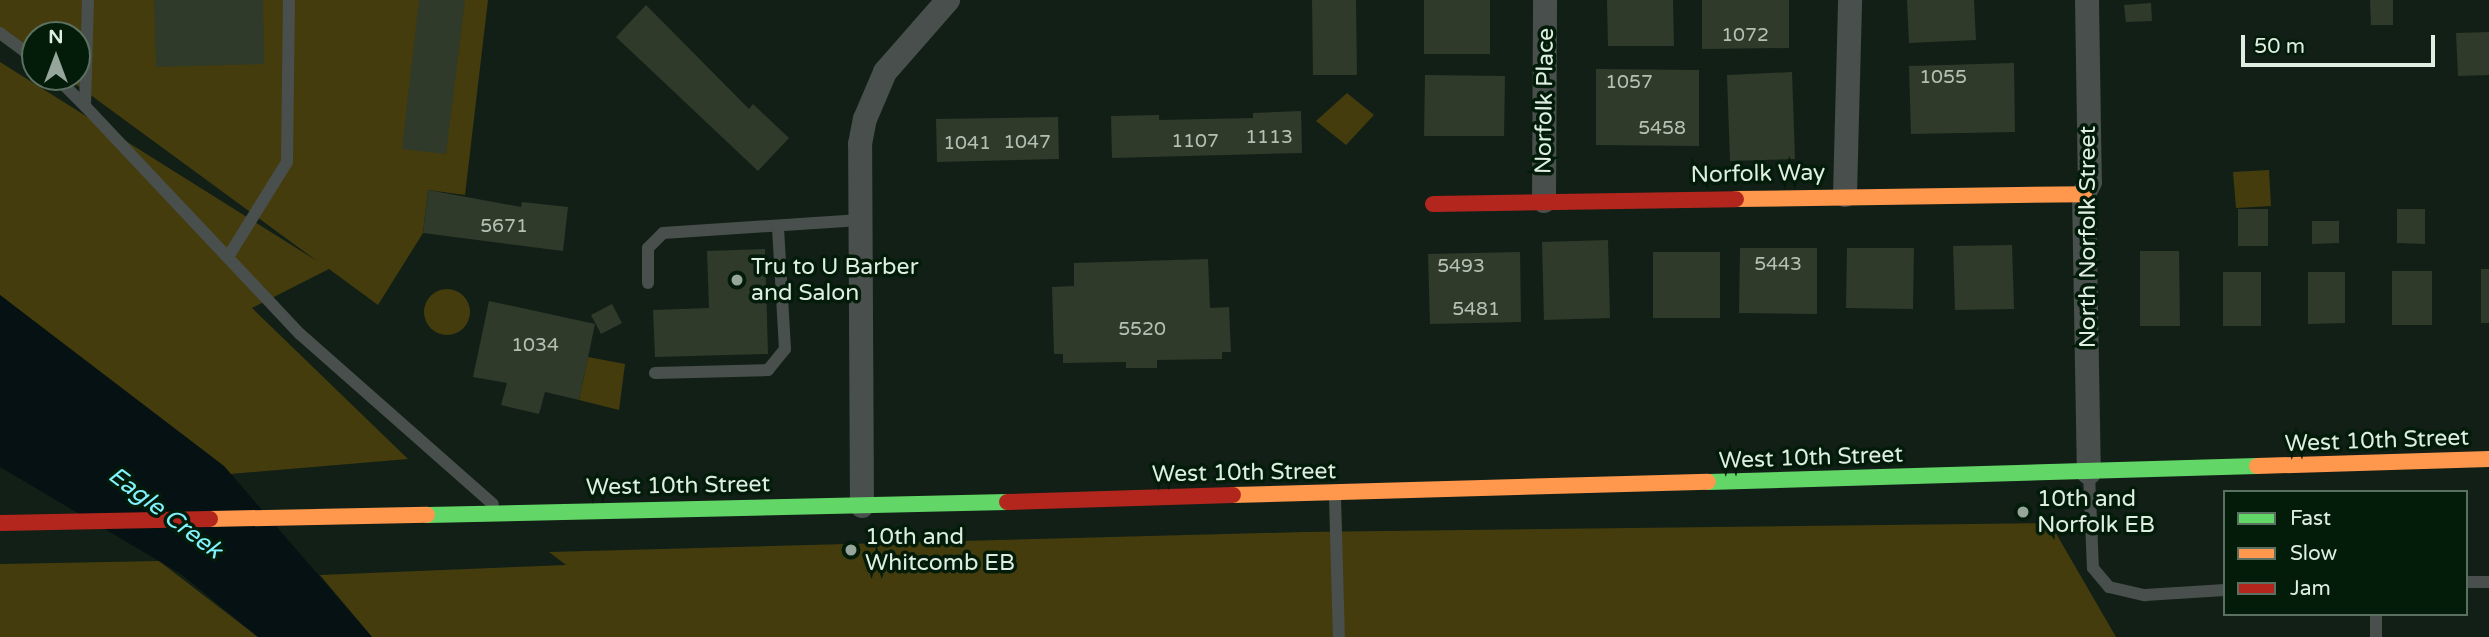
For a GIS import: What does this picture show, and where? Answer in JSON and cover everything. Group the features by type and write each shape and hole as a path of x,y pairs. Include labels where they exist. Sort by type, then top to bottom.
{"main road":[{"name":"Norfolk Way","path":"1433,204 1845,195 2084,194"},
{"name":"West 10th Street","path":"0,523 500,510 862,506 1335,494 2489,459"}],"street":[{"name":"Norfolk Place","path":"1544,201 1545,0"},
{"path":"1845,195 1850,0"},
{"name":"North Norfolk Street","path":"2087,0 2090,182 2084,194 2089,473"},
{"path":"862,506 857,220 860,144 873,95 900,51 942,2"}],"lane":[{"path":"85,106 88,0"},
{"path":"228,257 288,162 289,0"},
{"path":"0,33 21,49"},
{"path":"70,91 300,334 500,510"},
{"path":"648,283 648,248 663,233 857,220"},
{"path":"655,373 768,370 785,349 778,226"},
{"path":"2089,473 2093,568 2109,587 2145,595 2223,590"},
{"path":"1335,494 1339,637"},
{"path":"2468,582 2489,582"},
{"path":"2376,616 2376,637"}],"shaded area":[{"path":"0,0 488,0 465,195 428,190 423,233 378,305 329,269 252,308 408,459 230,474 0,295 0,62 21,75 21,91 46,91 317,261 85,91 91,91 91,21 21,21 21,44 0,29"},
{"path":"1347,93 1374,115 1346,145 1316,121"},
{"path":"2269,170 2271,206 2236,208 2233,172"},
{"path":"447,289 463,296 470,312 463,328 447,335 431,328 424,312 431,296"},
{"path":"588,357 625,364 619,410 579,400"},
{"path":"2050,523 2116,637 372,637 320,575 566,565 549,552 1303,532"},
{"path":"159,561 258,637 0,637 0,564"}],"water":[{"name":"Eagle Creek","path":"0,295 224,466 372,637 258,637 181,574 0,467"}],"building":[{"path":"154,0 263,0 264,64 156,67"},
{"path":"419,0 465,0 446,154 402,149"},
{"path":"1312,0 1356,0 1357,75 1313,75"},
{"path":"1424,0 1490,0 1490,54 1424,54"},
{"path":"1607,0 1673,0 1674,46 1608,46"},
{"path":"1702,0 1789,0 1789,48 1702,49"},
{"path":"1907,0 1974,0 1976,40 1909,43"},
{"path":"2370,0 2393,0 2393,25 2371,25"},
{"path":"2151,3 2152,21 2126,22 2124,5"},
{"path":"646,5 749,109 753,104 789,138 758,171 616,37"},
{"path":"2489,32 2489,75 2458,76 2456,33"},
{"path":"2014,63 2015,132 1911,134 1909,66"},
{"path":"1596,69 1699,70 1699,146 1596,145"},
{"path":"1792,72 1795,159 1730,161 1727,75"},
{"path":"1425,75 1505,76 1504,136 1424,136"},
{"path":"1301,111 1302,153 1112,158 1111,116 1159,115 1159,120 1253,118 1253,113"},
{"path":"1058,117 1059,159 937,162 936,119"},
{"path":"428,190 521,207 522,202 568,207 563,251 423,233"},
{"path":"2238,209 2268,209 2268,246 2238,246"},
{"path":"2397,209 2425,209 2425,244 2397,243"},
{"path":"2312,221 2339,221 2339,243 2312,244"},
{"path":"1608,240 1610,318 1544,320 1542,242"},
{"path":"2012,245 2014,309 1955,310 1953,246"},
{"path":"1740,248 1817,248 1817,314 1739,313"},
{"path":"1847,248 1914,248 1913,309 1846,308"},
{"name":"Tru to U Barber and Salon","path":"765,249 768,354 655,357 653,310 709,308 707,251"},
{"path":"2140,251 2179,251 2180,326 2140,326"},
{"path":"1520,252 1521,322 1430,324 1428,254"},
{"path":"1653,252 1720,252 1720,318 1653,318"},
{"path":"1208,259 1210,308 1229,307 1231,352 1222,352 1222,359 1157,360 1157,368 1126,368 1126,362 1063,363 1063,354 1054,354 1052,287 1074,286 1074,263"},
{"path":"2481,269 2489,269 2489,323 2481,323"},
{"path":"2392,271 2432,271 2432,325 2392,325"},
{"path":"2223,272 2261,272 2261,326 2223,326"},
{"path":"2308,272 2345,272 2345,323 2308,324"},
{"path":"489,301 595,324 579,400 545,392 539,414 501,405 507,383 473,377"},
{"path":"612,304 622,323 601,334 591,315"}],"traffic: fast":[{"path":"1708,482 2257,466"},
{"path":"427,515 1007,502"}],"traffic: slow":[{"path":"1736,199 2084,194"},
{"path":"2257,466 2489,459"},
{"path":"1233,495 1708,482"},
{"path":"210,519 427,515"}],"traffic: jam":[{"path":"1433,204 1736,199"},
{"path":"1007,502 1233,495"},
{"path":"0,523 210,519"}],"place":[{"name":"Tru to U Barber and Salon","path":"737,280"},
{"name":"10th and Norfolk EB","path":"2023,512"},
{"name":"10th and Whitcomb EB","path":"851,550"}]}
